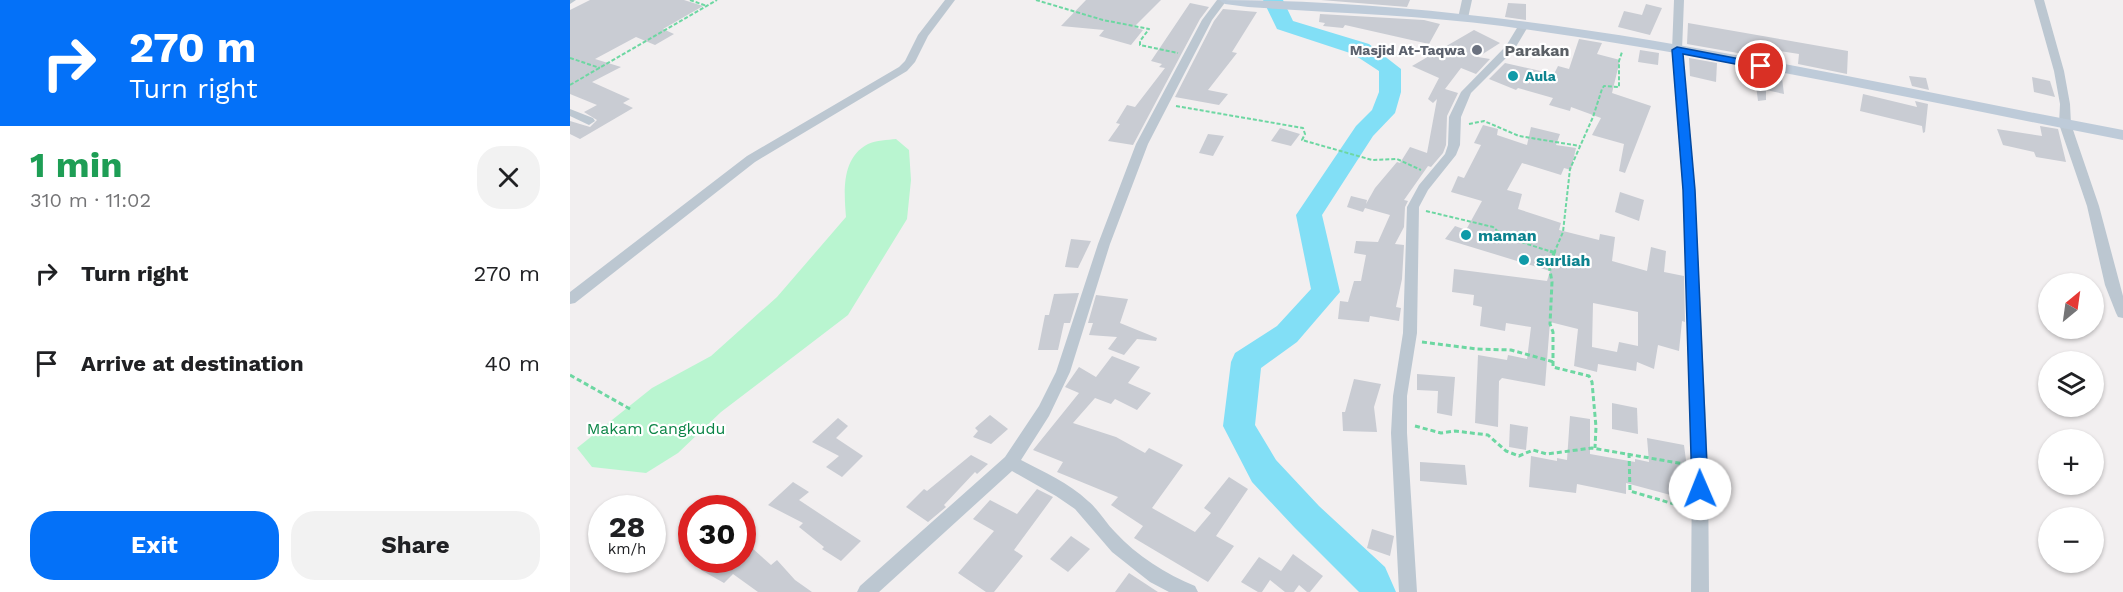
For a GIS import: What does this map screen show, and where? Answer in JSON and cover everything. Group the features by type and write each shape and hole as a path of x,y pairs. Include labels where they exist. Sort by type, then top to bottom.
{"street":[{"path":"570,299 751,159 903,69 910,62 923,34 950,0"},
{"path":"866,592 1011,462 1044,411 1063,372 1104,244 1143,144 1207,20 1223,0 1255,5 1463,18 1524,25 1677,50 2123,135"},
{"path":"1463,18 1467,0"},
{"path":"1679,0 1677,50 1689,190 1700,467 1700,592"},
{"path":"2039,0 2059,72 2065,104 2065,124 2093,206 2112,285 2123,314"},
{"path":"1408,592 1399,421 1400,396 1410,333 1413,246 1410,228 1413,207 1423,188 1450,155 1454,145 1459,104 1466,92 1510,48 1524,25"},
{"path":"570,112 590,121"},
{"path":"1011,462 1064,492 1089,511 1107,536 1126,555 1174,586 1189,592"}],"path":[{"path":"690,0 707,6"},
{"path":"570,86 717,0"},
{"path":"1036,0 1095,18 1149,29 1140,40 1140,45 1188,55"},
{"path":"1595,448 1593,382 1589,375 1553,367 1553,332 1550,324 1552,282 1549,265 1561,241 1566,219 1570,169 1604,86 1620,87 1621,74 1618,58 1624,42"},
{"path":"570,58 600,68"},
{"path":"1163,103 1303,128 1305,134 1302,140 1352,156 1372,160 1397,159 1434,176"},
{"path":"1455,124 1473,124 1484,121 1519,136 1580,146"},
{"path":"1413,207 1493,226 1503,236 1555,253"},
{"path":"1414,341 1477,349 1511,350 1554,362"},
{"path":"570,375 630,410"},
{"path":"1399,421 1441,433 1455,430 1488,435 1506,451 1519,456 1533,450 1547,454 1595,448 1700,467"},
{"path":"1629,453 1630,491 1663,502 1700,510"}],"green space":[{"name":"Makam Cangkudu","path":"896,139 909,150 911,180 907,219 848,315 721,412 678,453 646,473 592,467 577,448 652,388 711,356 777,297 846,217 846,176 859,150 878,141"}],"building":[{"path":"590,0 684,0 703,6 663,29 674,34 655,45 636,37 595,59 621,67 592,82 630,99 623,103 633,108 580,139 570,134 570,121 590,127 597,120 584,112 597,105 570,94 570,10"},
{"path":"1086,0 1161,0 1134,27 1143,30 1131,45 1099,36 1104,30 1061,26"},
{"path":"1321,0 1410,0 1407,7"},
{"path":"1190,3 1209,7 1200,19 1133,145 1108,141 1120,124 1116,123 1127,105 1135,107 1165,68 1159,67 1162,64 1151,61"},
{"path":"1508,3 1526,4 1526,20 1505,17"},
{"path":"1646,4 1662,8 1650,35 1618,27 1624,11 1642,15"},
{"path":"1223,9 1257,12 1232,52 1237,53 1208,90 1228,94 1219,105 1175,97 1214,21"},
{"path":"1320,14 1424,20 1440,24 1429,44 1345,25 1343,28 1323,26 1325,23 1319,22"},
{"path":"1688,23 1848,51 1847,74 1798,64 1799,54 1766,49 1766,58 1687,44"},
{"path":"1474,30 1500,43 1478,57 1490,59 1476,74 1461,68 1445,89 1458,93 1447,116 1446,145 1443,153 1431,167 1428,166 1404,200 1408,201 1405,207 1404,227 1395,244 1404,245 1402,279 1396,307 1401,308 1399,321 1370,316 1369,322 1338,319 1340,301 1348,302 1354,281 1361,281 1366,255 1354,253 1356,241 1378,242 1390,215 1365,208 1363,212 1347,207 1351,196 1367,200 1366,204 1375,188 1397,162 1400,163 1410,147 1427,153 1437,99 1433,103 1428,99 1439,78 1412,66"},
{"path":"1579,39 1602,43 1597,54 1620,60 1612,93 1651,106 1625,173 1619,171 1624,144 1592,135 1601,118 1571,107 1570,111 1549,105 1553,98 1518,88 1516,90 1489,79 1505,63 1554,74 1558,66 1569,69"},
{"path":"1640,50 1659,53 1658,65 1638,62"},
{"path":"1689,58 1717,63 1716,82 1690,76"},
{"path":"1754,70 1782,78 1784,94 1766,90 1766,100 1758,101"},
{"path":"1909,76 1926,78 1929,90 1912,86"},
{"path":"2032,77 2050,81 2055,97 2034,92"},
{"path":"1863,94 1917,107 1915,101 1928,104 1925,132 1923,133 1922,126 1860,111"},
{"path":"1483,125 1498,129 1497,135 1527,145 1531,127 1560,134 1556,145 1576,148 1571,170 1564,168 1561,175 1522,163 1507,190 1522,194 1518,209 1561,223 1559,230 1599,240 1600,234 1615,237 1612,261 1647,271 1651,247 1666,251 1664,272 1684,276 1685,322 1682,321 1679,351 1658,345 1654,369 1637,362 1636,371 1598,364 1597,372 1574,366 1578,329 1550,322 1545,386 1502,378 1499,381 1498,427 1475,423 1478,355 1507,360 1508,355 1527,359 1531,327 1506,323 1505,331 1480,326 1482,307 1473,305 1474,295 1452,292 1454,269 1547,281 1550,271 1445,239 1455,226 1466,230 1482,201 1451,192 1458,176 1464,178 1481,145 1474,143","holes":["1593,303 1638,312 1638,346 1619,342 1617,352 1592,347"]},
{"path":"2040,126 2058,129 2066,162 2036,157 2034,152 2003,145 1997,129 2042,136"},
{"path":"1280,128 1300,134 1291,146 1271,141"},
{"path":"1208,134 1224,136 1213,156 1199,153"},
{"path":"1620,192 1644,200 1639,221 1615,212"},
{"path":"1071,239 1091,241 1078,268 1065,267"},
{"path":"1079,293 1070,323 1064,323 1058,350 1038,350 1045,315 1049,315 1054,294"},
{"path":"1096,295 1128,299 1120,323 1157,338 1156,341 1137,339 1124,355 1108,349 1117,337 1089,335 1093,323 1088,323"},
{"path":"1112,356 1140,367 1128,383 1151,393 1137,410 1115,399 1111,404 1095,398 1073,423 1116,437 1145,453 1149,448 1183,465 1152,508 1195,532 1211,513 1204,508 1229,477 1248,489 1216,536 1234,546 1208,582 1134,538 1143,526 1111,505 1118,497 1057,472 1063,462 1033,450 1079,393 1065,387 1079,367 1096,377"},
{"path":"1417,374 1455,377 1452,416 1437,413 1438,391 1417,390"},
{"path":"1354,379 1381,384 1374,407 1377,432 1343,431 1342,412 1345,412"},
{"path":"1612,403 1637,408 1638,434 1612,429"},
{"path":"990,415 1008,429 991,444 973,437 978,431 975,428"},
{"path":"1570,416 1590,419 1590,454 1635,462 1635,459 1649,462 1647,438 1684,445 1687,468 1690,469 1689,500 1626,483 1626,494 1577,484 1576,493 1529,487 1531,456 1557,461 1557,458 1567,460"},
{"path":"838,418 848,426 836,438 863,456 842,477 826,467 839,456 812,442"},
{"path":"1510,424 1528,427 1526,450 1509,447"},
{"path":"971,455 988,464 977,474 975,472 944,505 946,507 928,522 906,507 924,489 927,491"},
{"path":"1420,462 1465,465 1467,485 1420,481"},
{"path":"793,482 809,492 799,500 861,541 841,561 822,549 824,547 799,527 803,523 768,505"},
{"path":"1037,489 1053,497 1014,550 1023,556 994,592 986,592 958,573 994,531 973,519 990,500 1017,514"},
{"path":"1372,529 1394,536 1390,556 1367,548"},
{"path":"1071,536 1090,549 1068,572 1050,559"},
{"path":"756,552 771,565 777,560 795,580 812,592 758,592 733,574 724,583 706,573 756,573"},
{"path":"1293,554 1323,576 1310,592 1299,585 1294,592 1285,592 1270,580 1262,592 1258,592 1241,582 1259,557 1281,571"},
{"path":"1129,573 1158,592 1115,592"}],"waterway":[{"path":"1273,0 1284,25 1361,49 1390,69 1390,92 1383,113 1364,131 1309,215 1326,292 1287,334 1246,362 1239,426 1264,471 1307,517 1372,580 1378,592"}],"place":[{"name":"Masjid At-Taqwa","path":"1477,50"},
{"name":"Aula","path":"1513,76"},
{"name":"maman","path":"1466,235"},
{"name":"surliah","path":"1524,260"}],"district":[{"name":"Parakan","path":"1537,50"}],"route":[{"path":"1700,489 1689,190 1677,50 1761,66"}]}
